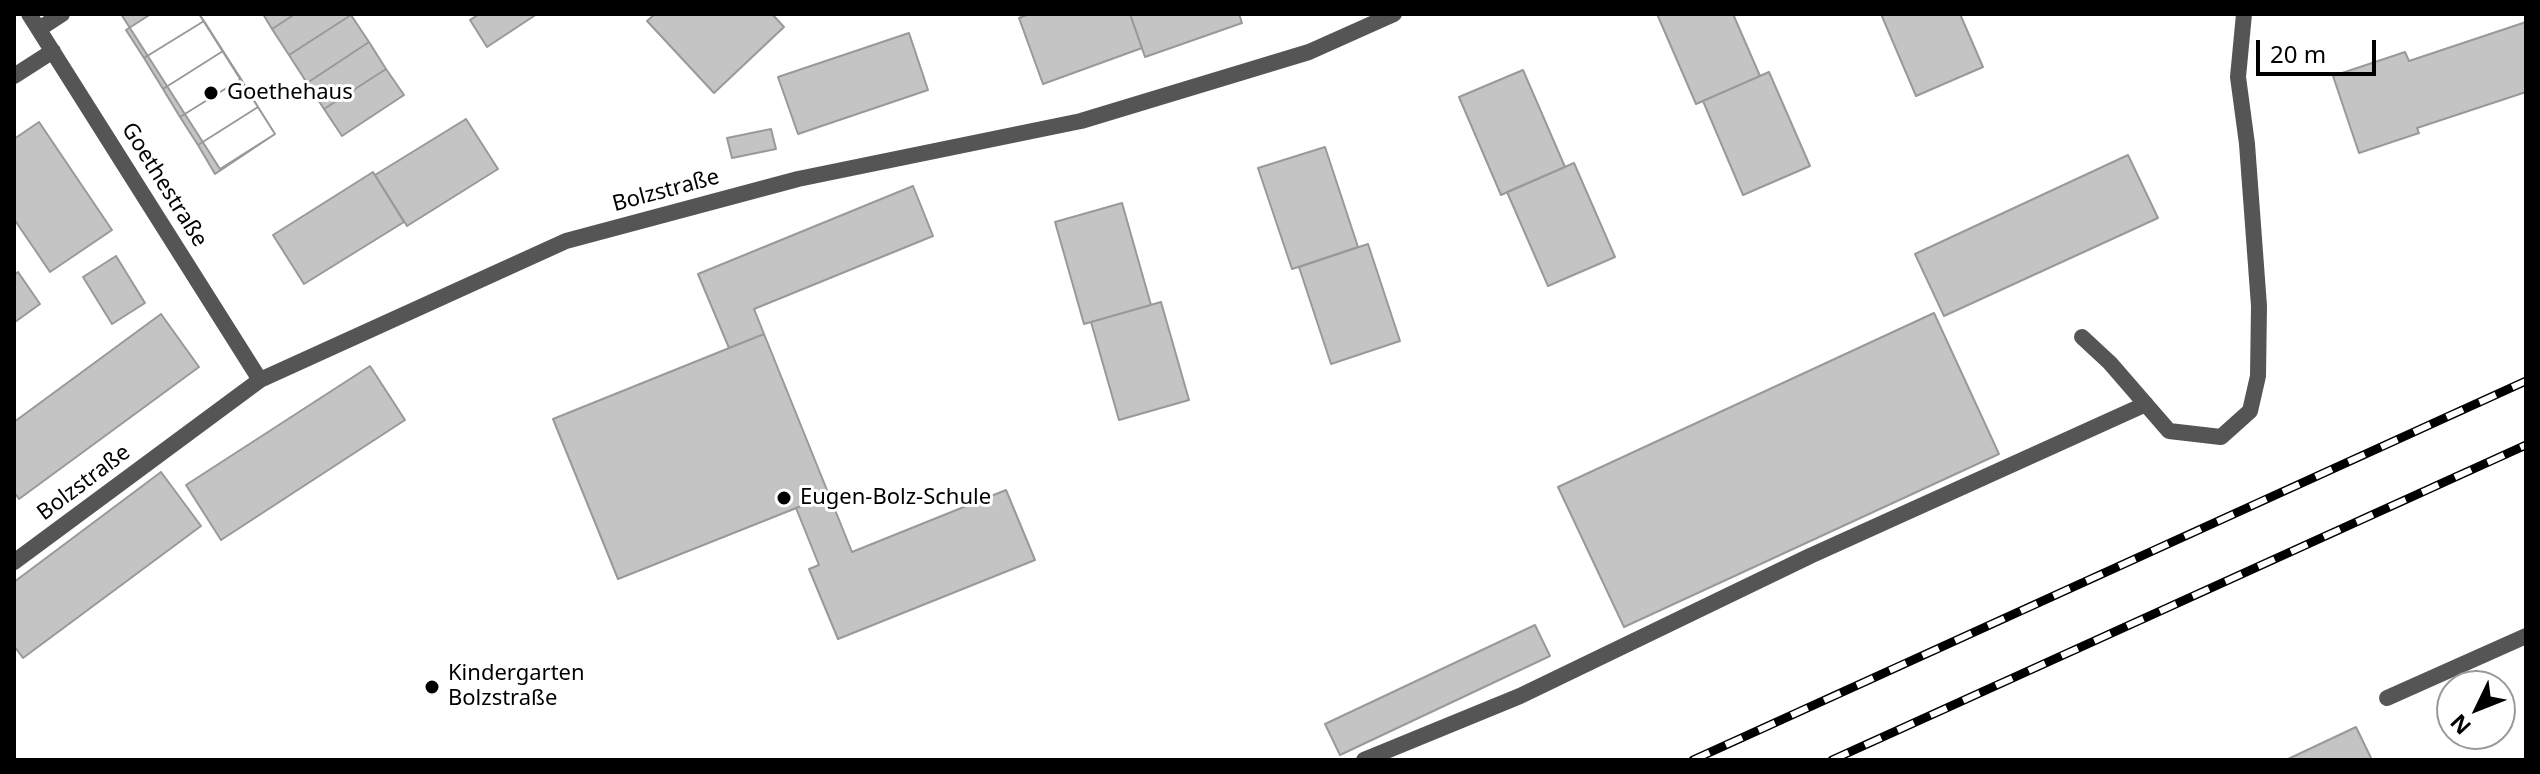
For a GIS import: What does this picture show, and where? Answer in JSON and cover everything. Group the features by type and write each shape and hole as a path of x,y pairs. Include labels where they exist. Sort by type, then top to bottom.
{"street":[{"name":"Goethestraße","path":"29,14 260,380"},
{"path":"39,29 62,14"},
{"name":"Bolzstraße","path":"14,562 260,380 566,241 798,179 1081,121 1309,52 1394,14"},
{"path":"2082,337 2169,431 2221,437 2250,411 2258,376 2259,306 2247,144 2238,77 2244,14"},
{"path":"14,76 53,51"},
{"path":"1364,760 1520,696 1810,556 2146,404"},
{"path":"2387,698 2526,636"}],"building":[{"name":"Goethehaus","path":"121,14 199,14 275,134 220,169"},
{"path":"151,14 199,14 204,21 144,58 126,30"},
{"path":"263,14 295,14 272,29"},
{"path":"295,14 351,15 289,55 272,29"},
{"path":"479,14 537,14 487,47 470,20"},
{"path":"655,14 772,14 784,27 714,93 647,21"},
{"path":"1029,14 1130,14 1142,48 1043,84 1019,18"},
{"path":"1130,14 1239,14 1242,23 1145,57"},
{"path":"1657,14 1733,14 1760,76 1696,104"},
{"path":"1881,14 1960,14 1983,67 1916,96"},
{"path":"351,15 369,42 307,83 289,55"},
{"path":"204,21 223,51 163,89 144,58"},
{"path":"2526,22 2526,92 2417,128 2419,133 2359,153 2333,76 2405,52 2409,61"},
{"path":"909,33 928,90 798,134 778,77"},
{"path":"369,42 386,69 324,109 307,83"},
{"path":"223,51 241,79 180,117 163,89"},
{"path":"386,69 404,95 342,136 324,109"},
{"path":"1523,70 1565,167 1501,195 1459,97"},
{"path":"1769,72 1810,166 1743,195 1703,101"},
{"path":"241,79 258,107 198,145 180,117"},
{"path":"258,107 275,134 215,174 198,145"},
{"path":"466,119 498,169 407,226 375,175"},
{"path":"39,122 112,230 50,272 14,219 14,139"},
{"path":"771,129 776,149 732,158 727,138"},
{"path":"1325,147 1358,247 1292,269 1258,168"},
{"path":"2128,155 2158,218 1944,316 1915,254"},
{"path":"1574,163 1615,257 1548,286 1507,192"},
{"path":"373,172 404,222 304,284 273,235"},
{"path":"913,186 933,236 754,309 764,334 729,348 698,274"},
{"path":"1122,203 1151,305 1084,324 1055,222"},
{"path":"1368,244 1400,341 1331,364 1299,267"},
{"path":"116,256 145,303 112,324 83,277"},
{"path":"18,272 40,304 15,322 14,275"},
{"path":"1161,302 1189,400 1119,420 1091,322"},
{"path":"1934,313 1999,454 1624,627 1558,487"},
{"path":"161,314 199,367 19,499 14,492 14,422"},
{"path":"764,334 829,495 618,579 553,419"},
{"path":"370,366 405,420 221,540 186,485"},
{"path":"161,472 201,526 23,658 14,646 14,582"},
{"path":"1006,490 1035,560 838,639 809,569 819,565 796,508 829,495 852,552"},
{"path":"1535,625 1550,656 1340,755 1325,724"},
{"path":"2356,727 2372,760 2286,760"}],"railway":[{"path":"1693,760 2526,381"},
{"path":"1832,760 2526,445"}],"place":[{"name":"Goethehaus","path":"211,93"},
{"name":"Eugen-Bolz-Schule","path":"784,498"},
{"name":"Kindergarten Bolzstraße","path":"432,687"}]}
